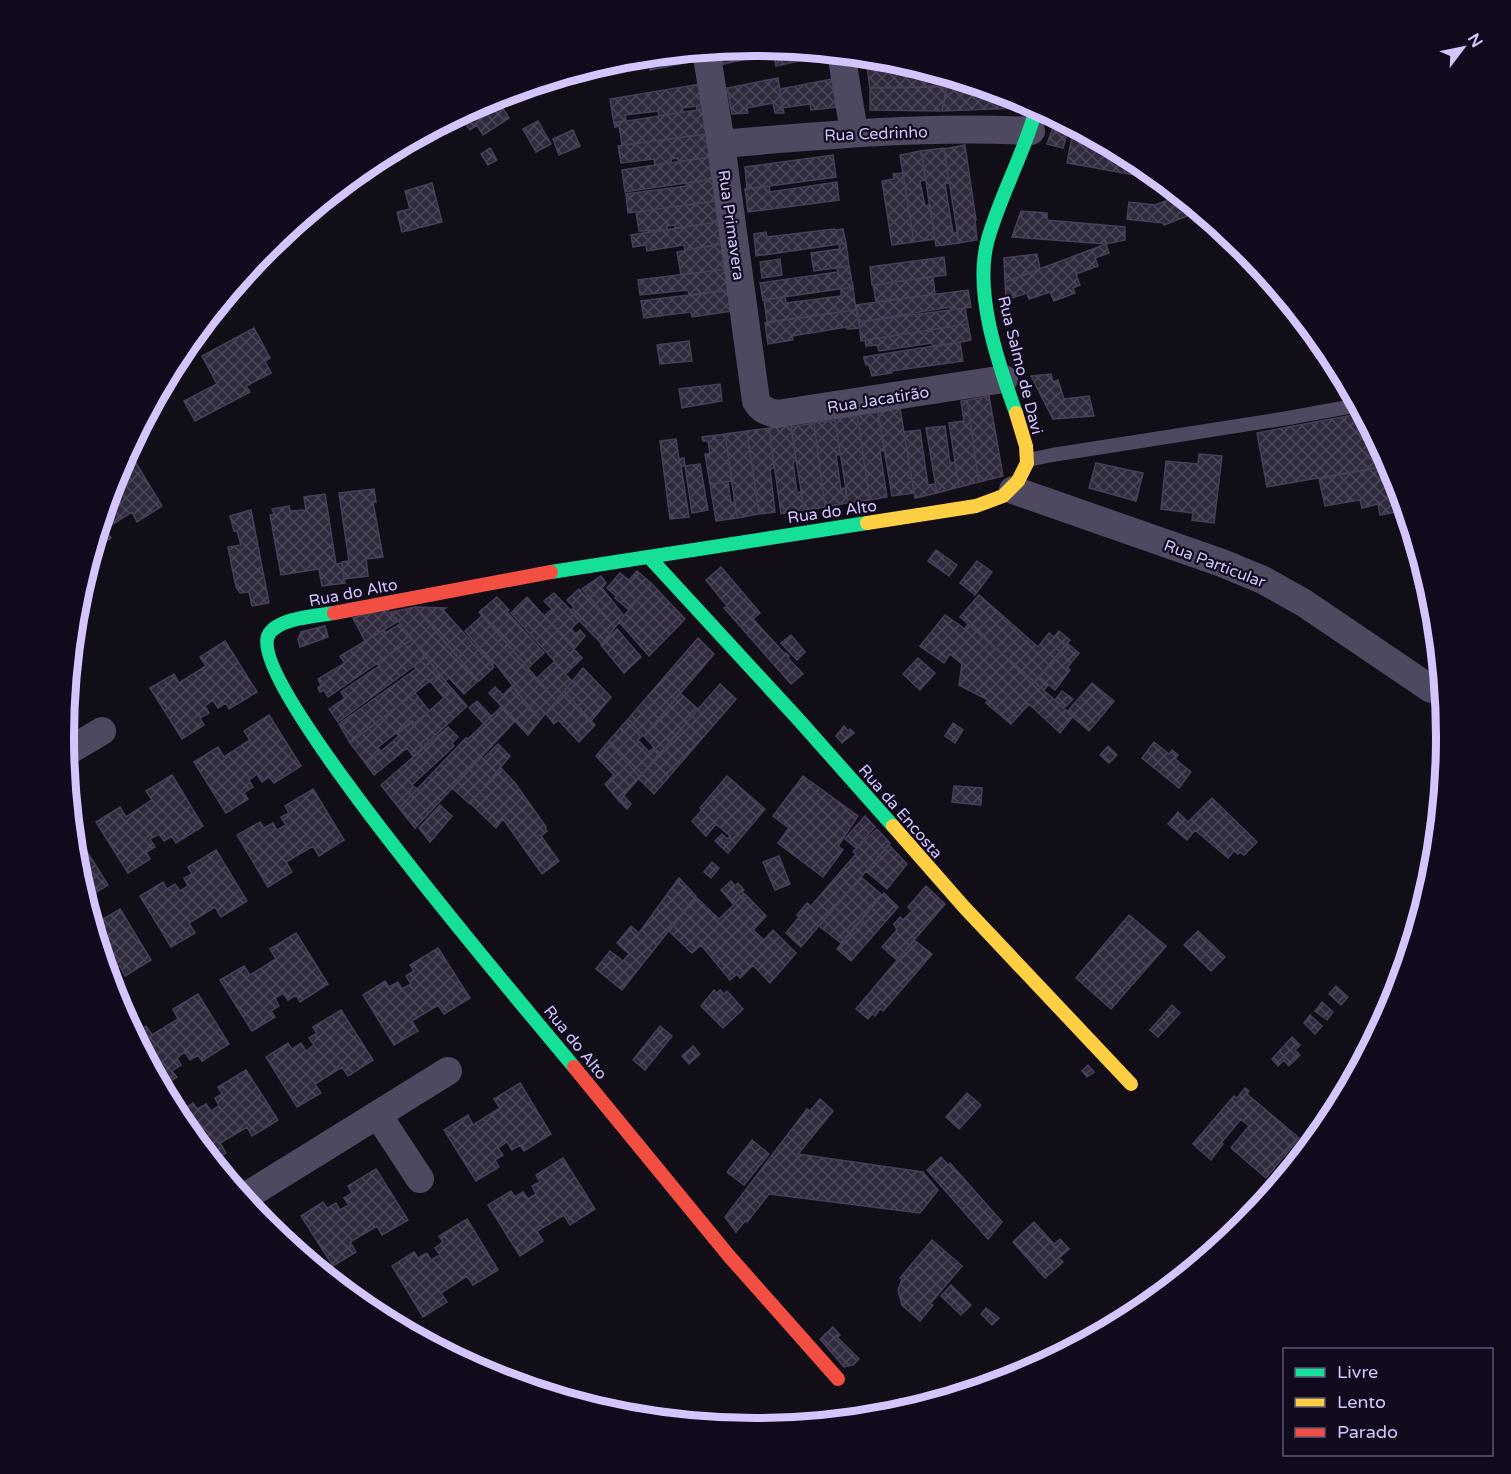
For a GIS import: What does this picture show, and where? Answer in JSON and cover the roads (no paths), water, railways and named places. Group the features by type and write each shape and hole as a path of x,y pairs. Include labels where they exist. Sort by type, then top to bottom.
{"street":[{"name":"Rua Primavera","path":"707,57 756,401"},
{"path":"842,61 854,132"},
{"name":"Rua Cedrinho","path":"721,144 854,132 995,129 1034,119"},
{"name":"Rua Salmo de Davi","path":"1028,460 1022,433 1004,380 988,313 984,287 984,262 987,241 1034,119"},
{"name":"Rua Jacatirão","path":"756,401 767,412 777,414 1004,380"},
{"path":"1013,490 1028,460"},
{"name":"Rua do Alto","path":"838,1379 722,1247 379,828 297,713 268,655 265,646 266,638 271,630 284,622 562,570 976,506 993,502 1013,490"},
{"name":"Rua Particular","path":"1013,490 1222,563 1263,580 1304,603 1431,689"},
{"name":"Rua da Encosta","path":"649,557 798,719 964,907 1131,1084"},
{"path":"74,747 102,730"},
{"path":"250,1194 448,1071"},
{"path":"378,1115 420,1179"}],"lane":[{"path":"1028,460 1052,454 1351,406"}]}
